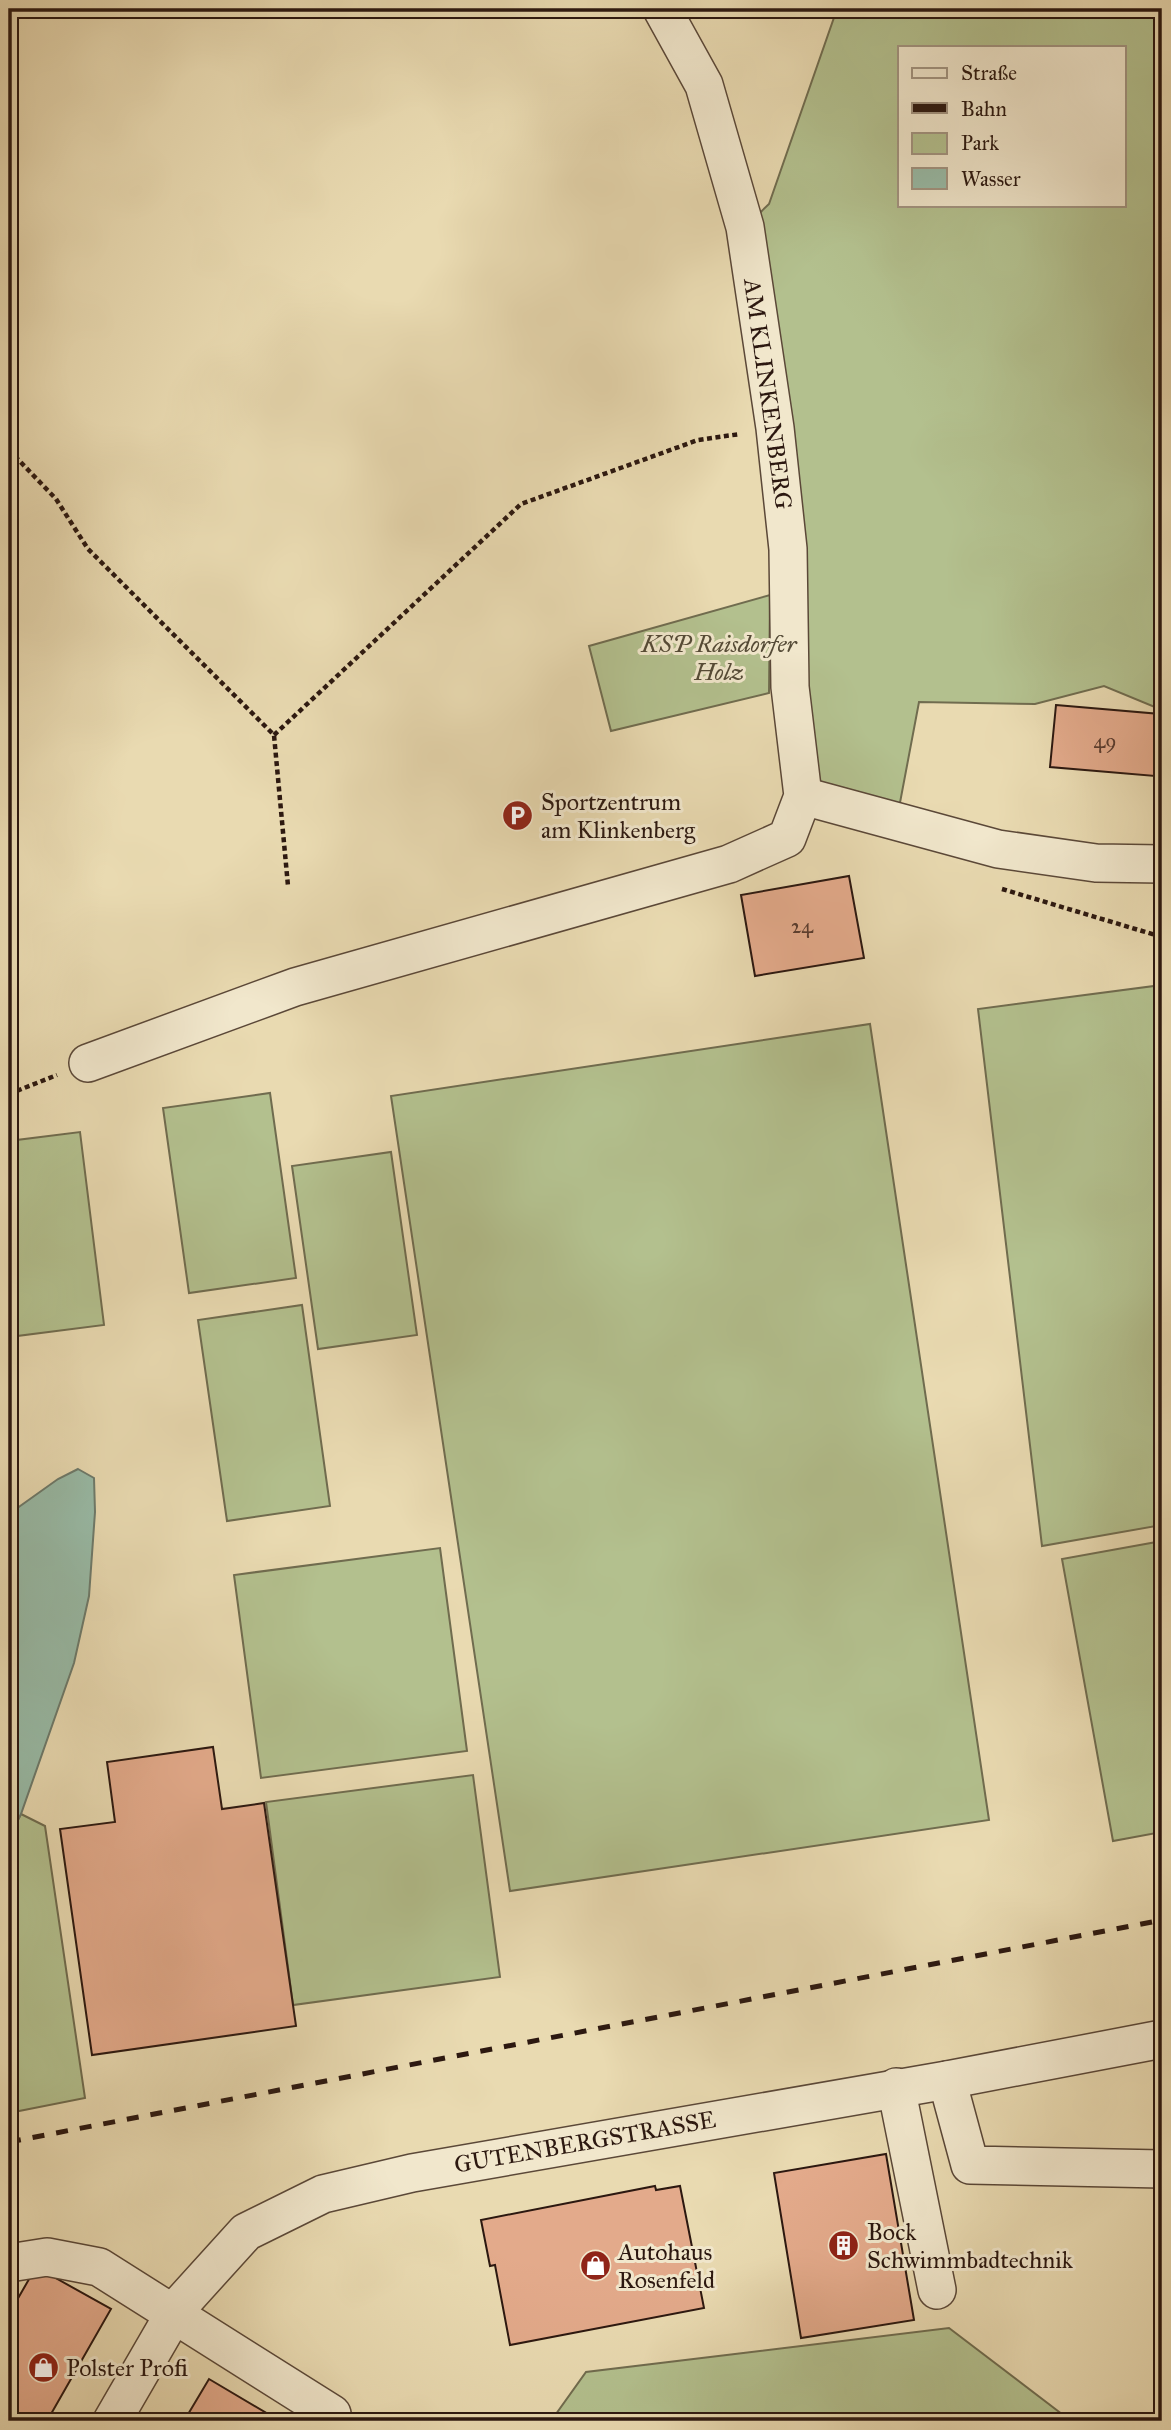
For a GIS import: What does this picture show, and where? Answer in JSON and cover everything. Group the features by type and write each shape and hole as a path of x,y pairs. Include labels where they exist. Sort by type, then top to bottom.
{"street":[{"name":"AM KLINKENBERG","path":"662,9 704,85 745,227 775,428 788,550 790,687 803,796"},
{"path":"88,1063 295,987 729,864 787,838 803,796 998,849 1096,863 1162,864"},
{"name":"GUTENBERGSTRASSE","path":"112,2421 173,2315 246,2232 323,2194 412,2173 947,2080 1162,2039"},
{"path":"947,2080 970,2165 1162,2169"},
{"path":"896,2087 937,2290"},
{"path":"9,2263 47,2257 99,2267 332,2414"}],"path":[{"path":"274,735 521,504 698,440 775,428"},
{"path":"9,450 56,499 88,549 274,735 288,886"},
{"path":"9,1094 88,1063"}],"green space":[{"path":"837,9 1162,9 1162,710 1104,686 1035,704 919,702 899,808 803,796 745,227 769,204"},
{"name":"KSP Raisdorfer Holz","path":"770,595 769,693 611,731 589,646"},
{"path":"1162,985 1162,1525 1042,1546 978,1009"},
{"path":"870,1024 989,1820 510,1891 391,1096"},
{"path":"270,1093 296,1278 189,1293 163,1108"},
{"path":"80,1132 104,1325 9,1337 9,1141"},
{"path":"391,1152 417,1335 318,1349 292,1166"},
{"path":"302,1305 330,1506 227,1521 198,1320"},
{"path":"1162,1541 1162,1832 1113,1841 1062,1559"},
{"path":"440,1548 467,1751 261,1778 234,1575"},
{"path":"473,1775 500,1977 293,2005 266,1802"},
{"path":"21,1814 45,1826 85,2098 9,2113 9,1837"},
{"path":"949,2328 1071,2421 551,2421 586,2372"}],"water":[{"path":"78,1469 94,1478 95,1512 89,1596 74,1663 21,1814 9,1837 9,1514 58,1479"}],"building":[{"path":"1056,705 1160,714 1155,776 1050,767"},
{"path":"849,876 864,958 755,976 741,895"},
{"path":"213,1747 222,1809 264,1803 296,2026 92,2055 60,1829 115,1822 107,1762"},
{"name":"Bock Schwimmbadtechnik","path":"886,2154 914,2320 801,2338 774,2173"},
{"name":"Autohaus Rosenfeld","path":"655,2186 656,2190 680,2186 704,2308 510,2345 495,2265 490,2266 481,2220"},
{"name":"Polster Profi","path":"36,2267 111,2309 47,2421 9,2421 9,2314"},
{"path":"209,2379 280,2421 184,2421"}],"railway":[{"path":"9,2142 1162,1920"}],"place":[{"name":"Sportzentrum am Klinkenberg","path":"518,816"},
{"name":"Bock Schwimmbadtechnik","path":"844,2246"},
{"name":"Autohaus Rosenfeld","path":"595,2266"},
{"name":"Polster Profi","path":"43,2368"}]}
